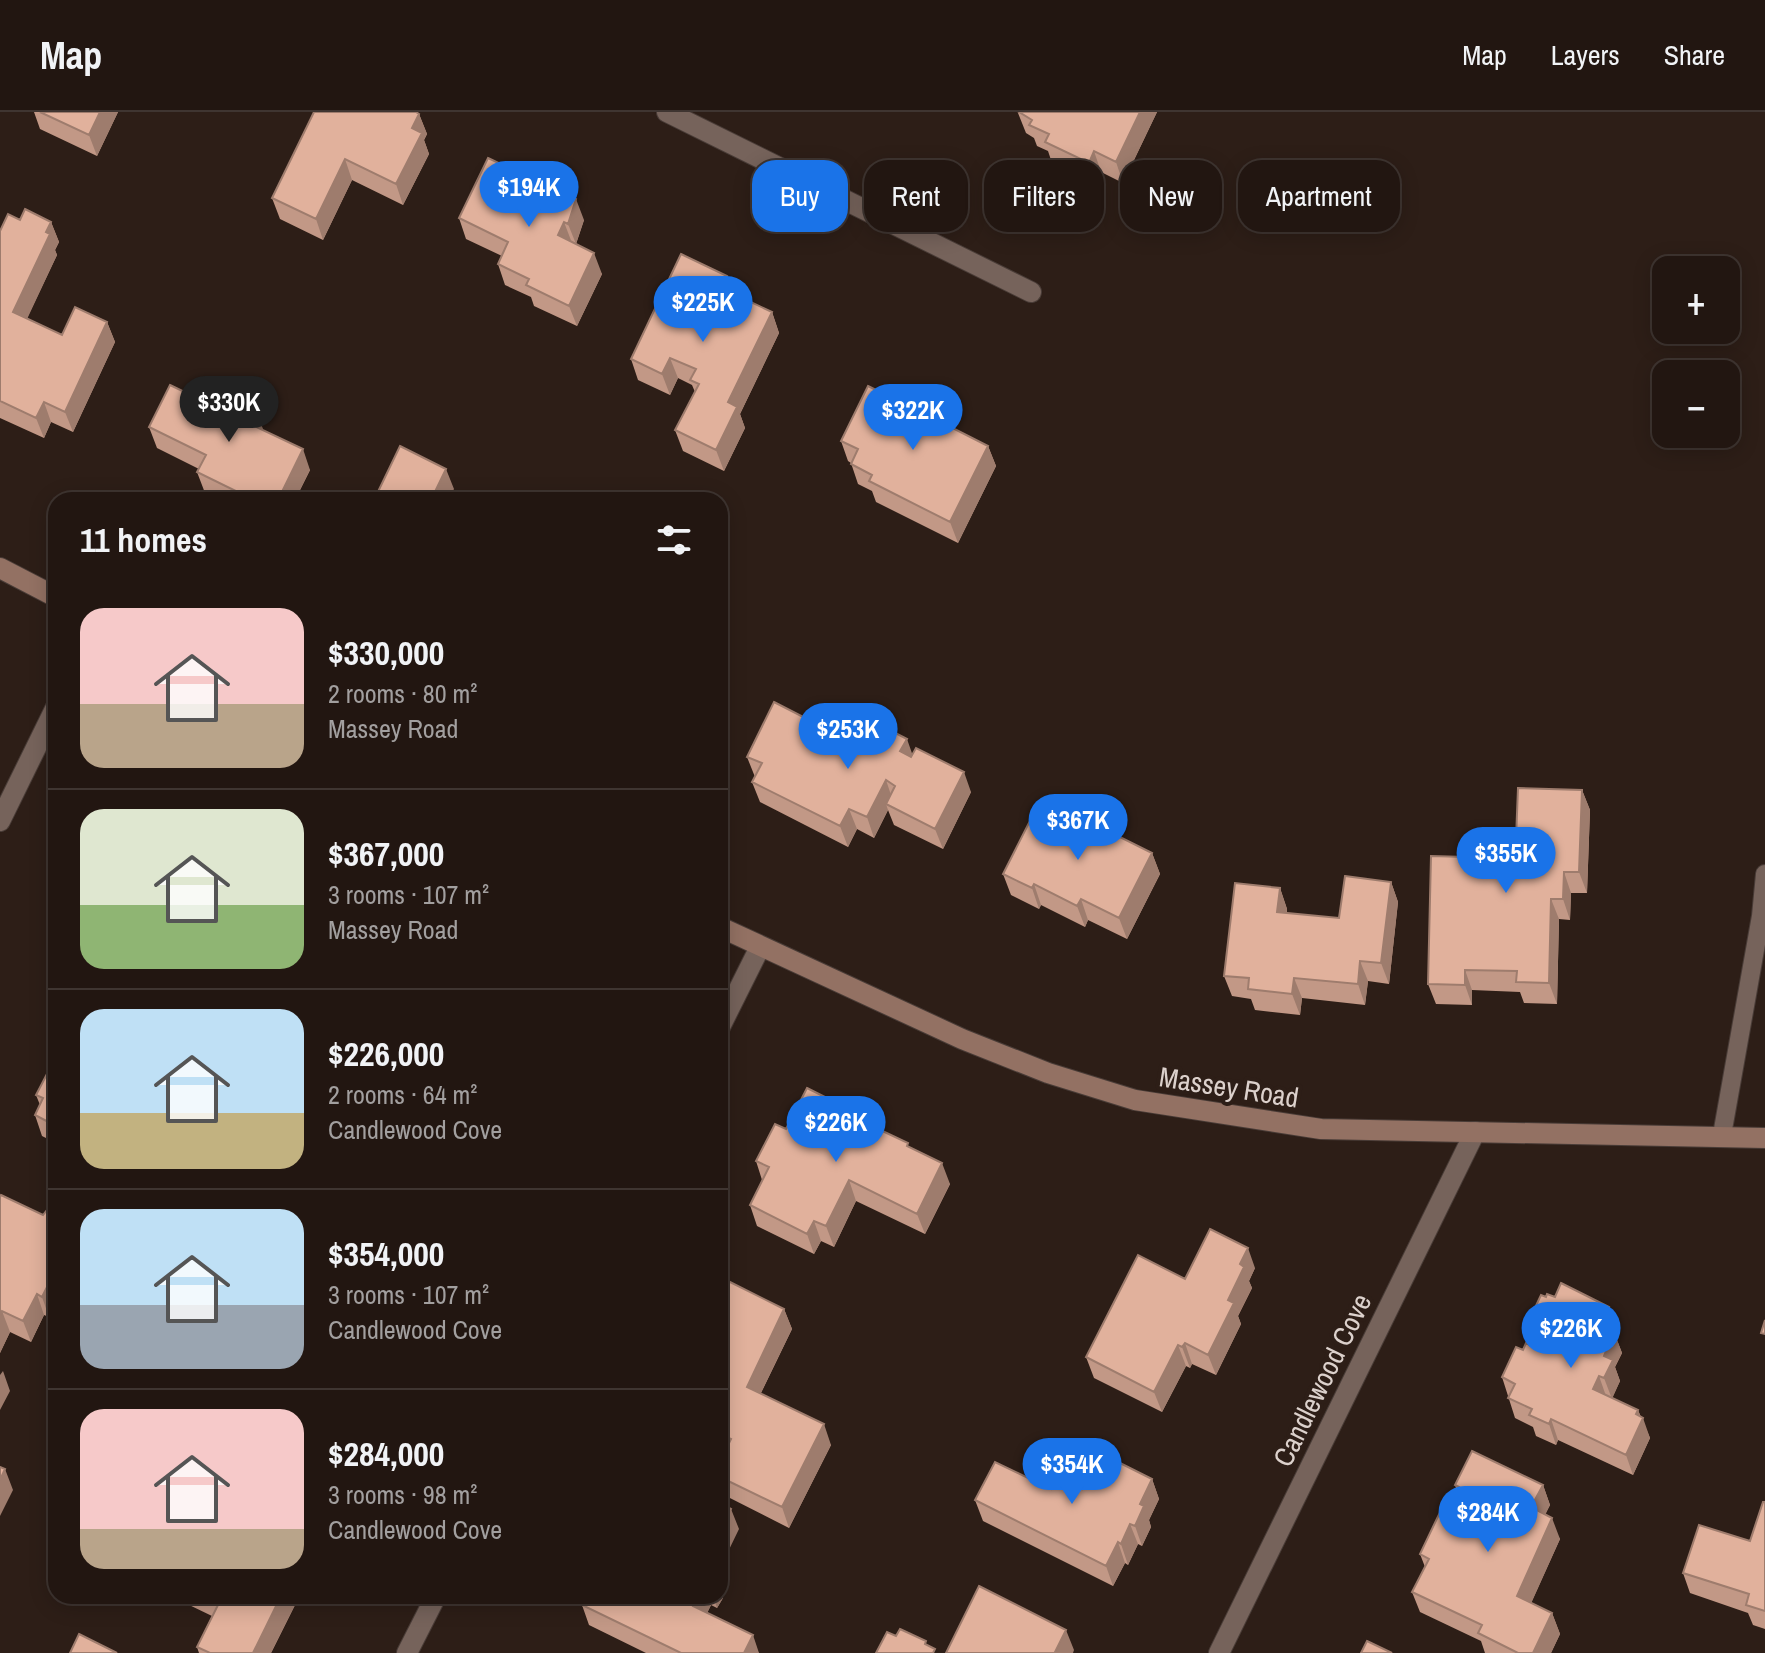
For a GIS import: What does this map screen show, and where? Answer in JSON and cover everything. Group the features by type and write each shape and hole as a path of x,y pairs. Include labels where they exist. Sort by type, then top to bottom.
{"street":[{"path":"667,112 1031,292"},
{"path":"0,568 48,593"},
{"path":"0,821 48,723"},
{"name":"Massey Road","path":"728,931 962,1039 1048,1073 1135,1100 1321,1129 1765,1138"},
{"path":"728,1011 760,947"},
{"name":"Candlewood Cove","path":"1219,1653 1475,1132"},
{"path":"407,1653 432,1604"}],"lane":[{"path":"1722,1135 1761,916 1765,874"}],"building":[{"path":"40,112 100,112 89,135"},
{"path":"314,112 416,112 419,114 412,128 422,133 396,184 345,159 316,219 272,198"},
{"path":"1019,112 1140,112 1116,162 1094,151 1090,160 1083,160 1045,142 1049,134 1029,125 1032,120"},
{"path":"488,158 576,199 568,224 564,222 558,235 594,253 569,306 526,285 529,279 498,264 508,242 459,218"},
{"path":"25,209 51,222 46,232 50,234 13,312 62,335 75,307 107,322 65,412 44,402 36,418 0,401 0,231 8,214 20,220"},
{"path":"681,254 727,276 721,288 772,312 728,402 737,407 716,450 675,430 699,384 690,380 696,369 670,358 662,374 631,359"},
{"path":"170,385 224,411 231,396 255,408 248,423 303,449 282,492 238,492 197,472 206,455 149,427"},
{"path":"868,386 892,398 897,387 926,401 921,412 988,446 950,522 869,481 872,475 851,464 858,449 841,441"},
{"path":"400,446 446,469 435,492 378,492"},
{"path":"774,702 844,738 852,739 851,742 870,751 882,726 907,739 900,751 911,757 916,748 964,772 935,829 886,804 895,786 886,780 867,817 849,809 840,826 752,782 762,763 747,757"},
{"path":"1518,788 1582,790 1579,872 1564,872 1563,899 1551,899 1549,983 1516,982 1517,971 1465,970 1465,985 1428,984 1431,856 1467,857 1466,870 1498,870 1500,838 1516,839"},
{"path":"1038,805 1082,827 1086,820 1152,853 1119,918 1081,899 1077,906 1034,884 1032,888 1003,874"},
{"path":"1345,876 1391,882 1381,963 1360,961 1358,984 1294,978 1292,994 1248,989 1249,978 1224,976 1235,883 1280,888 1277,912 1339,918"},
{"path":"47,1074 48,1122 35,1115 43,1098 36,1095"},
{"path":"807,1088 877,1123 874,1127 942,1163 917,1214 849,1180 826,1226 814,1221 807,1234 750,1205 769,1167 756,1161 775,1124 786,1129"},
{"path":"0,1197 43,1215 48,1210 48,1285 42,1297 37,1294 23,1321 2,1311 0,1316"},
{"path":"1210,1229 1248,1248 1240,1264 1244,1267 1228,1300 1234,1303 1208,1355 1185,1343 1182,1347 1178,1345 1154,1392 1086,1357 1138,1255 1185,1279"},
{"path":"728,1281 784,1309 747,1387 824,1424 782,1507 728,1481 728,1445 731,1439 728,1438"},
{"path":"1561,1283 1609,1307 1600,1325 1614,1332 1604,1356 1613,1360 1604,1378 1599,1376 1593,1389 1638,1410 1636,1414 1643,1418 1626,1455 1551,1419 1549,1424 1529,1415 1532,1409 1508,1398 1515,1384 1502,1377 1516,1347 1523,1350 1526,1343 1531,1346 1536,1334 1525,1329 1541,1295 1555,1297"},
{"path":"1472,1451 1543,1485 1531,1507 1552,1518 1517,1596 1552,1613 1533,1653 1518,1653 1478,1633 1482,1625 1412,1592 1429,1559 1420,1554 1443,1506 1449,1509 1459,1487 1455,1485"},
{"path":"1100,1453 1152,1479 1140,1504 1144,1506 1135,1526 1130,1524 1106,1566 975,1500 995,1462 1051,1489 1057,1476 1082,1489"},
{"path":"1763,1502 1765,1611 1746,1605 1749,1594 1683,1573 1699,1525 1750,1541"},
{"path":"979,1586 1066,1630 1056,1653 946,1653"},
{"path":"218,1604 277,1604 253,1653 210,1653 197,1647"},
{"path":"694,1604 753,1635 744,1653 681,1653 582,1605"},
{"path":"900,1629 926,1641 925,1644 935,1649 933,1653 876,1653 887,1632 896,1636"},
{"path":"79,1634 117,1653 70,1653"},
{"path":"1367,1641 1392,1653 1361,1653"}]}
